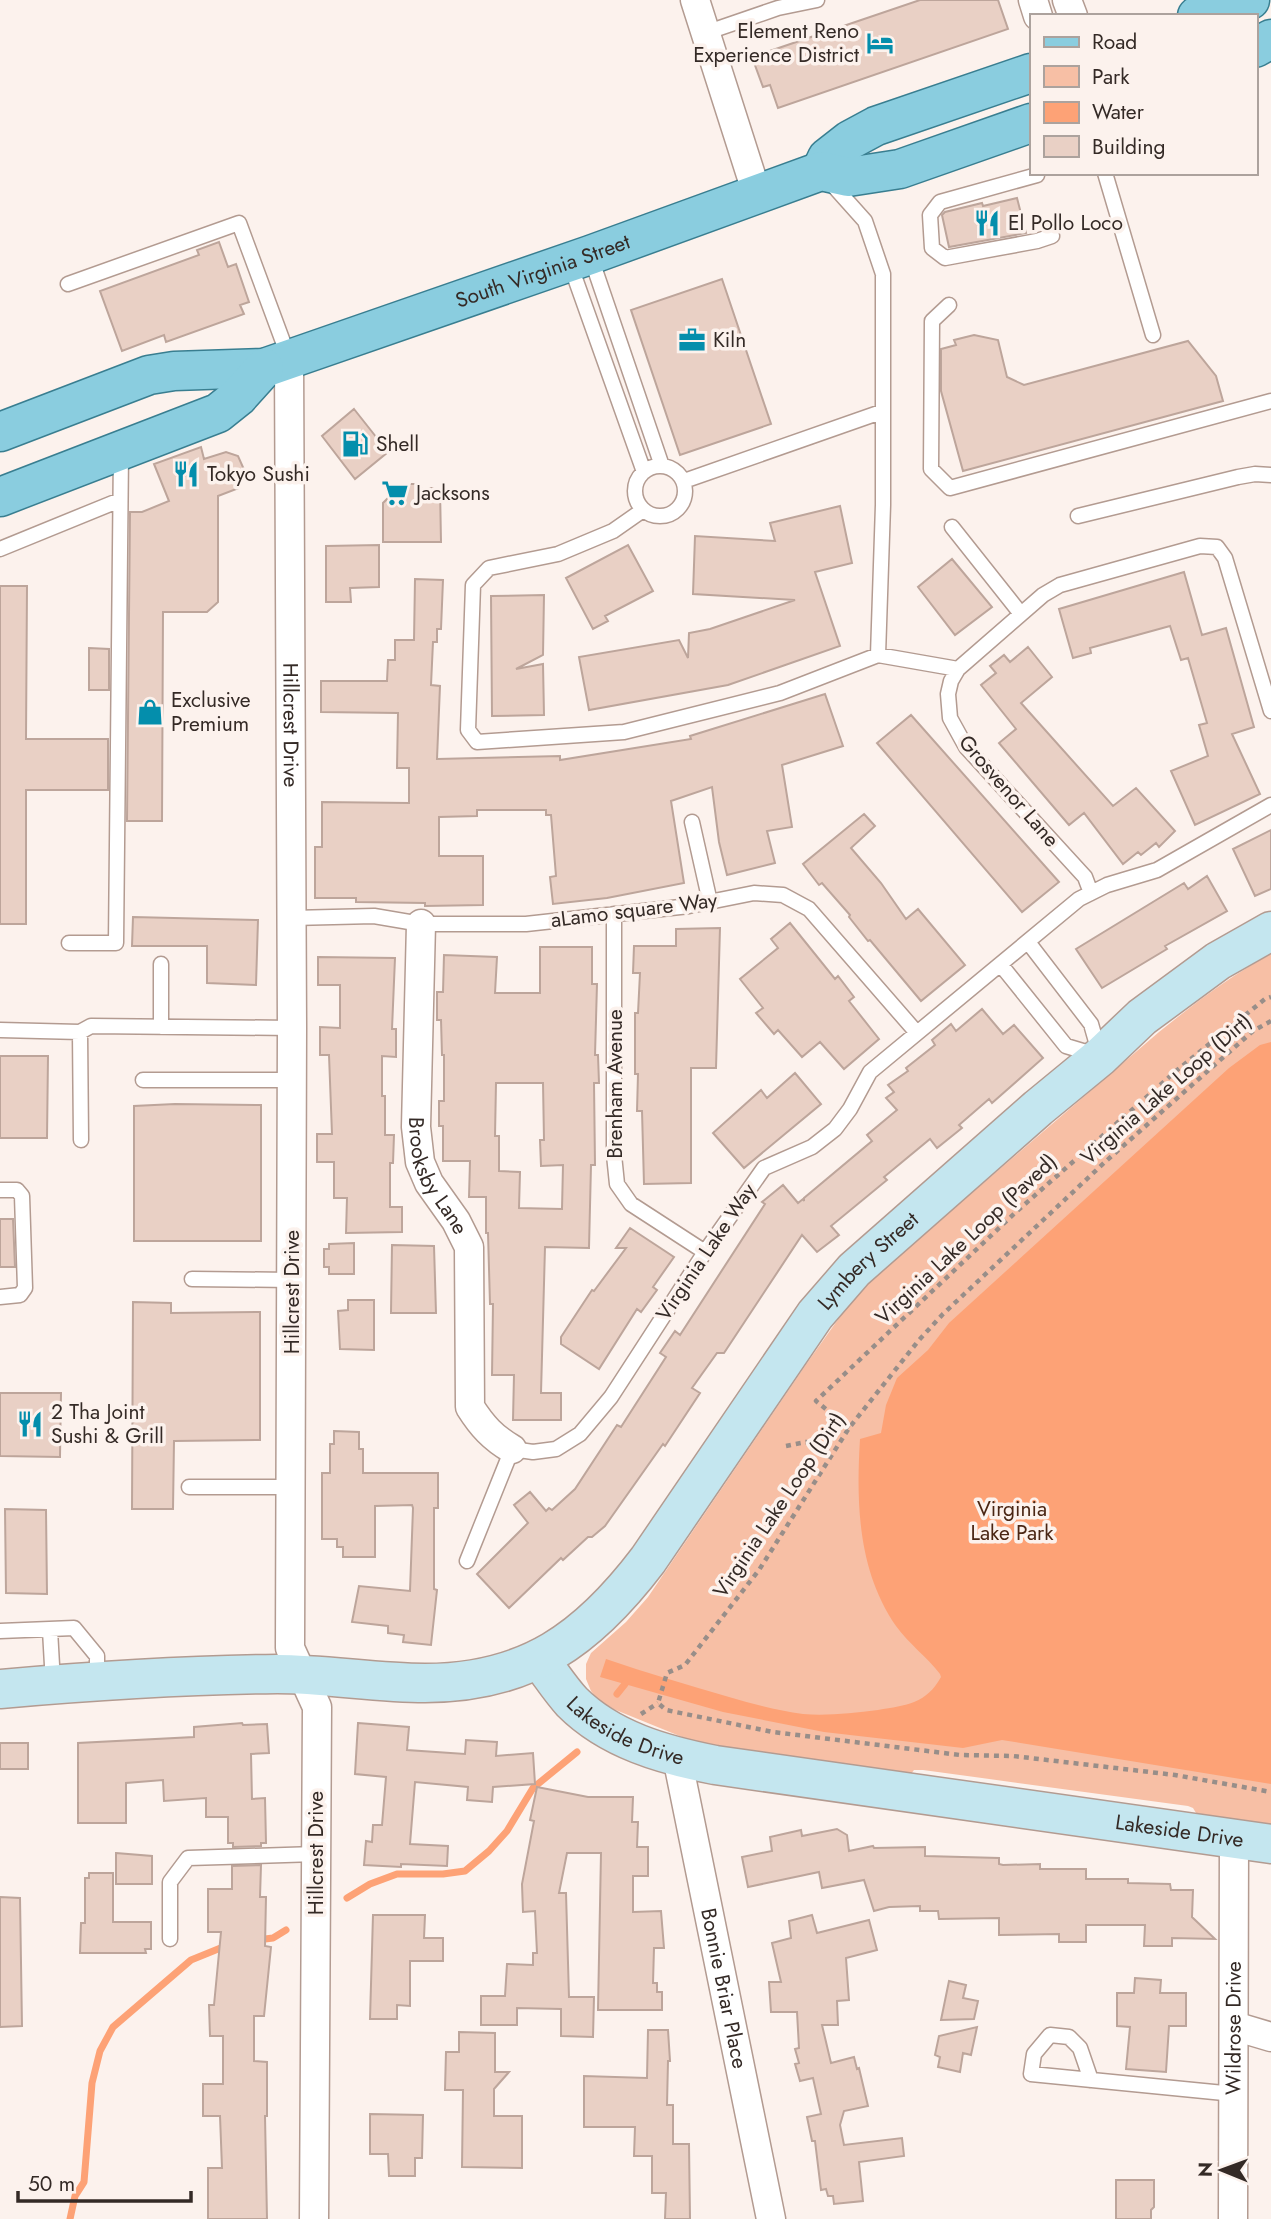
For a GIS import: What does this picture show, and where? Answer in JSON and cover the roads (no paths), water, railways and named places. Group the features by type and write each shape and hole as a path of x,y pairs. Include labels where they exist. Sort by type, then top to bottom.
{"main road":[{"path":"1204,14 1250,0"},
{"name":"South Virginia Street","path":"821,171 827,158 876,125 1030,73"},
{"name":"South Virginia Street","path":"0,432 149,375 277,364 580,259 821,171 849,177 900,169 1030,123"},
{"name":"South Virginia Street","path":"0,498 218,413 277,364"}],"street":[{"path":"695,0 757,194"},
{"name":"Hillcrest Drive","path":"277,364 292,918 290,1648 317,1707 314,2219"},
{"name":"Brooksby Lane","path":"421,924 416,1127 420,1162 434,1191 456,1221 469,1247 470,1407 481,1426 494,1439 512,1449"},
{"name":"Lymbery Street","path":"539,1659 570,1641 626,1590 815,1315 854,1270 1100,1057 1142,1017 1218,961 1271,931"},
{"path":"0,1689 97,1681 302,1674 423,1683 461,1682 509,1672 539,1659"},
{"name":"Lakeside Drive","path":"539,1659 571,1701 590,1719 620,1736 677,1757 715,1765 1271,1844"},
{"name":"Bonnie Briar Place","path":"677,1757 771,2219"},
{"name":"Wildrose Drive","path":"1233,2219 1234,1839"},
{"path":"1234,2026 1271,2037"}],"lane":[{"path":"705,33 776,4 817,0"},
{"path":"821,171 865,221 883,274 883,505 878,655"},
{"path":"1037,175 940,202 930,215 932,248 945,258 1052,236"},
{"path":"1106,175 1153,335"},
{"path":"68,284 239,223 277,364"},
{"path":"580,259 662,466"},
{"path":"580,259 644,472"},
{"path":"949,305 932,321 931,469 950,488 1271,401"},
{"path":"684,481 881,412"},
{"path":"69,943 116,943 121,450"},
{"path":"662,466 675,470 684,481 685,498 675,512 659,517 643,509 635,495 644,472 649,468 662,466"},
{"path":"1078,516 1238,477 1271,475"},
{"path":"0,549 120,500"},
{"path":"643,509 613,531 558,554 489,568 473,585 468,730 477,742 624,732 780,693 878,655 955,675 1021,614 1060,585 1200,546 1217,547 1225,558 1271,711"},
{"path":"952,527 1021,614"},
{"name":"Grosvenor Lane","path":"955,675 948,694 950,718 966,747 1085,877 1091,893"},
{"name":"Virginia Lake Way","path":"512,1449 533,1452 555,1449 580,1434 611,1397 705,1252 764,1168 812,1147 835,1129 850,1109 870,1072 1079,899 1107,884 1157,870 1271,805"},
{"path":"692,822 710,902"},
{"name":"aLamo square Way","path":"292,918 374,916 421,924 526,924 710,902 754,893 783,895 809,909 917,1033"},
{"name":"Brenham Avenue","path":"614,914 614,1155 617,1184 631,1204 705,1252"},
{"path":"1028,942 1091,1024 1100,1057"},
{"path":"161,964 161,1027"},
{"path":"1001,965 1066,1046 1100,1057"},
{"path":"0,1030 80,1032 91,1026 292,1028"},
{"path":"80,1032 81,1140"},
{"path":"143,1080 292,1080"},
{"path":"0,1190 17,1190 22,1196 25,1287 20,1296 0,1297"},
{"path":"192,1279 292,1280"},
{"path":"467,1561 512,1449"},
{"path":"189,1487 292,1487"},
{"path":"0,1631 74,1628 97,1656 97,1681"},
{"path":"50,1630 53,1684"},
{"path":"170,1939 170,1882 188,1858 316,1854"},
{"path":"1091,2080 1234,2094"}],"water":[{"name":"Virginia Lake Park","path":"1271,1042 1271,1784 1002,1740 963,1748 824,1732 723,1712 600,1677 606,1659 747,1702 812,1715 898,1707 915,1702 929,1693 941,1677 940,1674 896,1626 883,1605 867,1560 860,1512 860,1439 881,1433 886,1405 897,1378 928,1350 949,1323 1229,1068 1260,1045"}],"waterway":[{"path":"617,1694 625,1684"},
{"path":"347,1898 370,1884 397,1874 465,1871 507,1831 533,1788 577,1752"},
{"path":"257,1940 273,1938 286,1930"},
{"path":"70,2219 75,2196 84,2182 92,2083 100,2051 113,2027 191,1960 228,1945"}],"place":[{"name":"Element Reno Experience District","path":"880,43"},
{"name":"El Pollo Loco","path":"987,223"},
{"name":"Kiln","path":"692,340"},
{"name":"Shell","path":"355,444"},
{"name":"Tokyo Sushi","path":"186,474"},
{"name":"Jacksons","path":"395,493"},
{"name":"Exclusive Premium","path":"150,712"},
{"name":"2 Tha Joint Sushi & Grill","path":"30,1424"}]}
